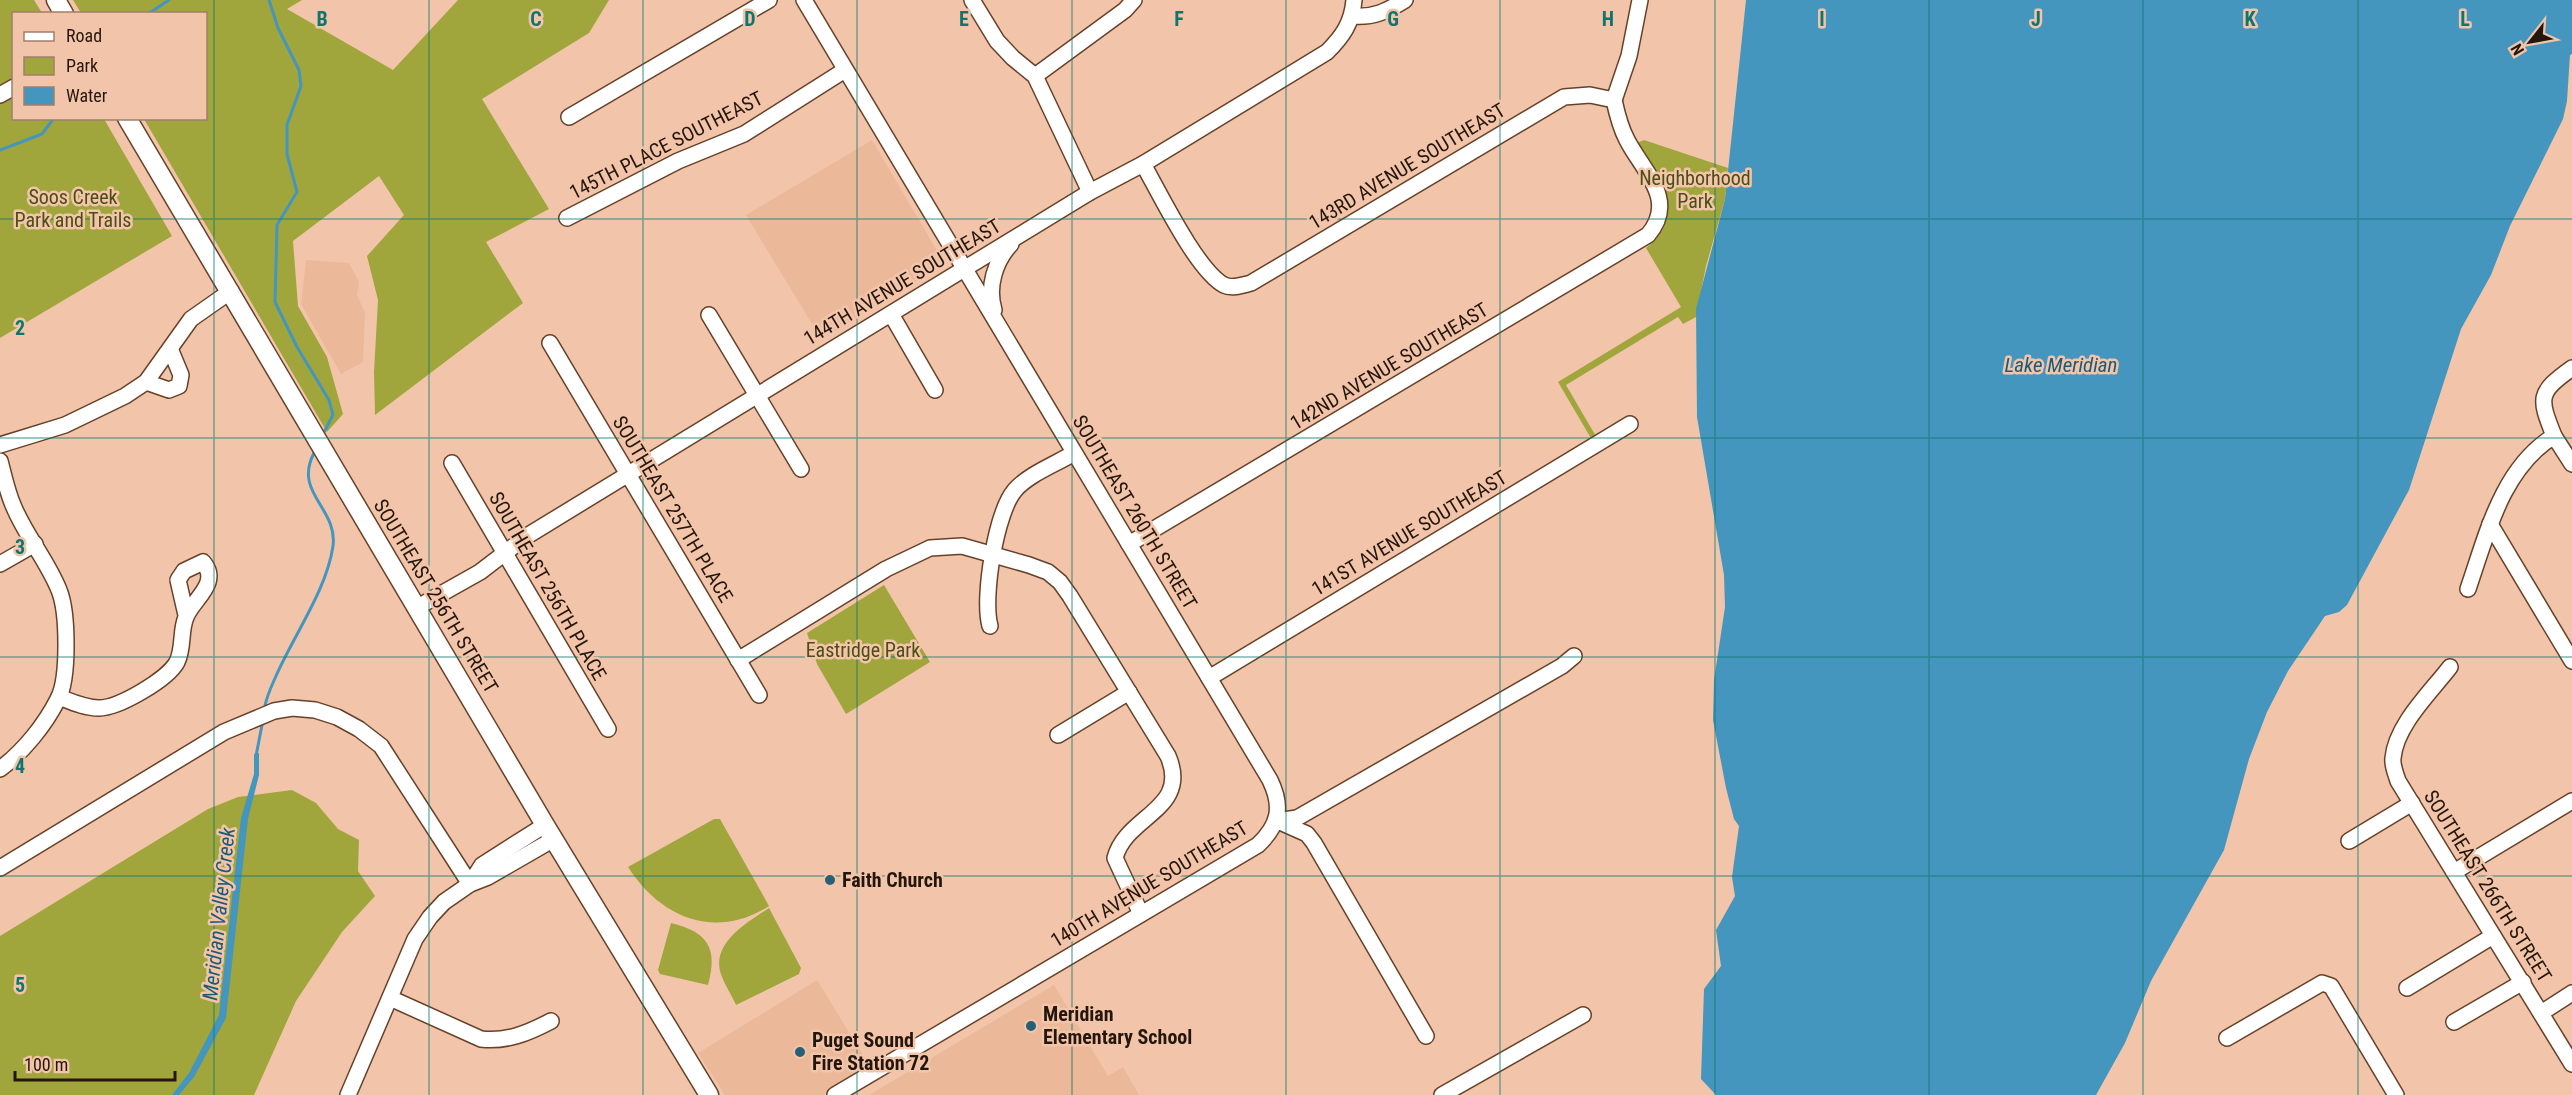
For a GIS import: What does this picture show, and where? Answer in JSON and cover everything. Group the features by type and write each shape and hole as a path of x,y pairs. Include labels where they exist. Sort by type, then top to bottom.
{"main road":[{"name":"SOUTHEAST 256TH STREET","path":"128,120 416,608 709,1095"}],"street":[{"path":"569,117 769,0"},
{"name":"SOUTHEAST 260TH STREET","path":"804,0 1277,794 1277,821"},
{"path":"972,0 997,41 1013,58 1035,75 1090,192"},
{"path":"1035,75 1125,10 1134,0"},
{"path":"1354,0 1352,16 1367,17 1383,14 1405,0"},
{"path":"1614,100 1629,56 1640,0"},
{"name":"144TH AVENUE SOUTHEAST","path":"416,608 480,572 504,552 757,395 1090,192 1143,164 1327,52 1340,39 1352,16"},
{"name":"145TH PLACE SOUTHEAST","path":"567,218 678,161 744,134 845,70"},
{"name":"143RD AVENUE SOUTHEAST","path":"1143,164 1201,263 1225,286 1251,284 1564,97 1590,95 1614,100"},
{"name":"142ND AVENUE SOUTHEAST","path":"1129,544 1639,242 1653,230 1660,214 1659,192 1627,140 1618,120 1614,100"},
{"path":"998,324 991,292 995,272 1005,251 1020,235"},
{"path":"0,445 65,425 125,396 146,382 171,351 191,320 231,291"},
{"path":"891,314 935,390"},
{"path":"709,315 801,469"},
{"name":"SOUTHEAST 257TH PLACE","path":"550,344 759,695"},
{"path":"146,382 169,390 179,386 181,375 171,351"},
{"path":"2572,368 2545,389 2542,398 2554,436 2572,464"},
{"name":"141ST AVENUE SOUTHEAST","path":"1209,678 1630,424"},
{"path":"2468,589 2490,524 2523,460 2536,447 2554,436"},
{"path":"990,626 986,596 1002,514 1015,490 1074,453"},
{"path":"0,461 14,507 59,591 65,613 67,640 59,697 29,741 13,760 0,770"},
{"name":"SOUTHEAST 256TH PLACE","path":"452,463 608,729"},
{"path":"2490,524 2572,661"},
{"path":"0,564 35,544"},
{"path":"738,660 886,569 918,552 951,545 994,555 1048,572 1060,582 1168,756 1175,771 1175,786 1166,800 1118,847 1114,858 1141,914"},
{"path":"59,697 84,706 101,708 156,682 170,672 178,660 186,615"},
{"path":"1277,821 1297,818 1562,666 1574,656"},
{"name":"SOUTHEAST 266TH STREET","path":"2450,667 2400,736 2392,760 2398,781 2572,1064"},
{"path":"1058,735 1129,692"},
{"path":"0,868 224,732 274,711 292,708 315,710 337,717 359,729 381,746 470,884"},
{"path":"2454,872 2572,801"},
{"path":"2349,841 2412,803"},
{"path":"1277,821 1307,834 1314,843 1426,1036"},
{"name":"140TH AVENUE SOUTHEAST","path":"836,1095 1258,845 1270,833 1277,821"},
{"path":"348,1095 415,939 430,917 444,902 470,884 482,865 550,832"},
{"path":"2407,988 2493,936"},
{"path":"2228,1038 2322,982 2331,986 2396,1095"},
{"path":"2454,1023 2523,982"},
{"path":"2541,1013 2572,993"},
{"path":"390,998 481,1039 513,1038 551,1021"},
{"path":"1442,1095 1583,1015"}],"shaded area":[{"path":"872,140 945,264 821,339 746,215"},
{"path":"306,260 349,263 359,282 357,295 365,313 363,362 341,374 301,304"},
{"path":"817,980 871,1068 823,1095 725,1095 698,1053"},
{"name":"Meridian Elementary School","path":"1054,985 1108,1076 1123,1067 1139,1095 869,1095"}],"green space":[{"name":"Soos Creek Park and Trails","path":"0,0 34,0 41,12 12,12 12,120 105,120 172,236 0,338"},
{"path":"73,0 302,0 287,9 393,70 458,0 609,0 589,33 482,99 549,209 486,242 523,303 375,415 374,372 378,300 367,256 404,215 379,176 293,241 298,306 327,357 343,414 327,432 145,120 207,120 207,12 80,12"},
{"name":"Neighborhood Park","path":"1644,140 1728,168 1725,199 1706,266 1696,317 1683,324 1678,317 1566,385 1597,438 1592,440 1558,382 1681,307 1646,248 1658,236 1665,223 1667,210 1660,183 1637,143"},
{"name":"Eastridge Park","path":"884,585 930,662 846,714 817,664 807,633"},
{"path":"292,790 316,803 338,829 359,840 358,871 375,896 342,932 296,1001 254,1095 0,1095 0,936 208,809 238,797"},
{"path":"714,819 720,819 769,906 728,922 709,922 672,911 641,884 628,867"},
{"path":"769,908 801,968 799,974 736,1005 720,971 719,960 722,950 735,933"},
{"path":"671,923 694,931 707,944 712,961 708,985 660,974 658,970"}],"water":[{"name":"Lake Meridian","path":"1746,0 2572,0 2572,54 2570,55 2567,101 2563,119 2510,226 2491,275 2461,329 2409,490 2347,605 2339,612 2325,616 2288,671 2267,712 2249,759 2224,850 2151,981 2125,1043 2096,1095 1716,1095 1701,1079 1704,989 1721,966 1716,930 1735,896 1732,877 1739,826 1734,819 1726,788 1713,720 1714,680 1725,607 1724,575 1697,417 1696,309 1725,199"},
{"path":"259,753 259,775 248,819 226,1018 194,1077 179,1095 172,1095 189,1073 219,1015 241,818 254,774 254,754"}],"waterway":[{"path":"151,12 169,0"},
{"name":"Meridian Valley Creek","path":"269,0 278,28 299,70 301,86 287,125 287,154 297,192 277,225 275,302 297,347 329,400 333,415 323,434"},
{"path":"0,150 42,134 52,120"},
{"name":"Meridian Valley Creek","path":"265,706 283,660 317,595 330,562 333,533 309,479 309,467 314,453"},
{"name":"Meridian Valley Creek","path":"256,756 262,725"}],"place":[{"name":"Faith Church","path":"830,880"},
{"name":"Meridian Elementary School","path":"1031,1026"},
{"name":"Puget Sound Fire Station 72","path":"800,1052"}]}
